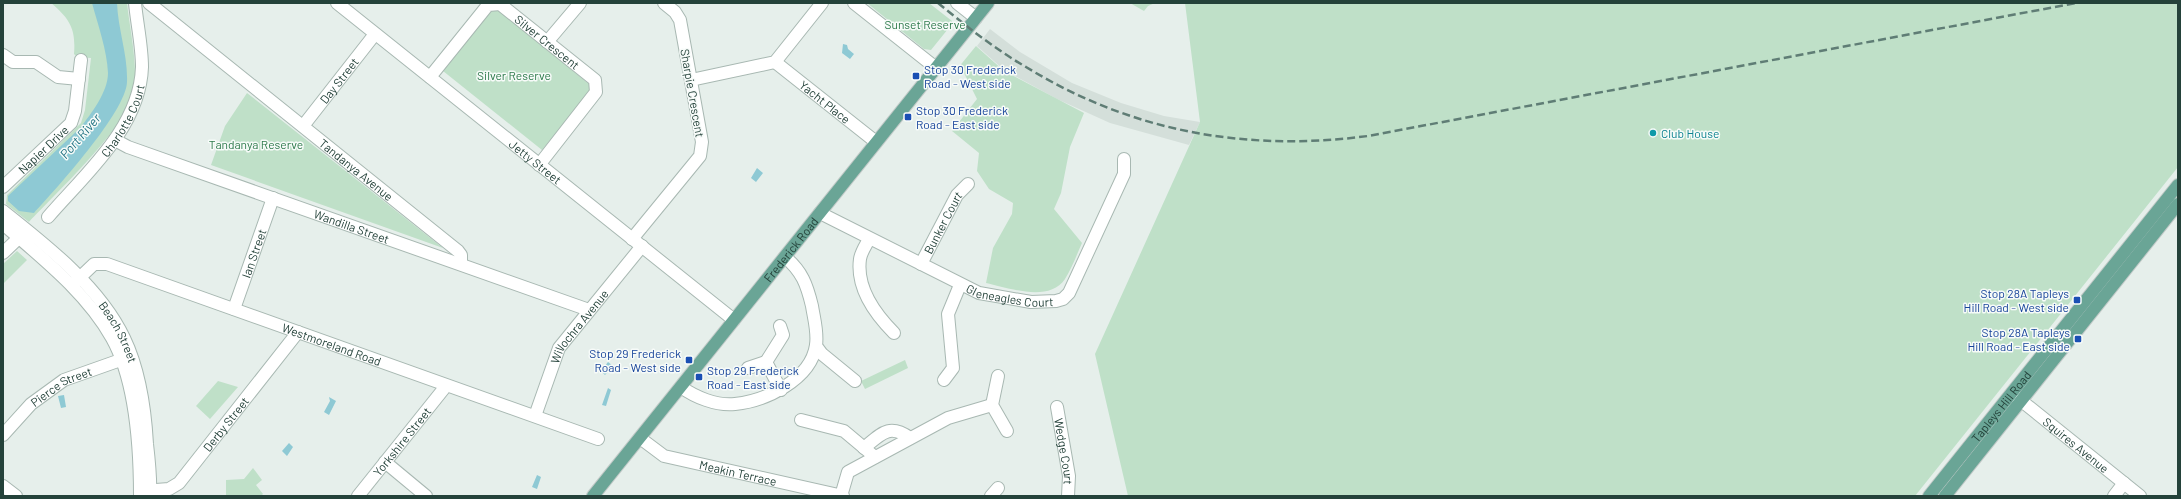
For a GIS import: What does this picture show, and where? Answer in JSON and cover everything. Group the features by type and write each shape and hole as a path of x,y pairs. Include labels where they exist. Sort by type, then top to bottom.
{"main road":[{"name":"Frederick Road","path":"593,496 988,3"},
{"name":"Tapleys Hill Road","path":"1945,496 2017,397 2178,185"},
{"name":"Tapleys Hill Road","path":"1929,496 2017,397 2178,204"}],"street":[{"name":"Charlotte Court","path":"48,217 115,140 129,118 138,88 142,67 136,3"},
{"name":"Tandanya Avenue","path":"149,3 458,251 462,255 461,264"},
{"name":"Jetty Street","path":"337,3 734,320"},
{"path":"548,42 580,3"},
{"name":"Sharpie Crescent","path":"637,243 700,156 702,142 680,20 675,12 664,3"},
{"path":"691,80 774,62 822,3"},
{"path":"854,3 936,68"},
{"path":"957,3 976,18"},
{"name":"Silver Crescent","path":"430,78 488,5 500,4 548,42 594,80 596,92 539,165"},
{"name":"Day Street","path":"303,126 375,34"},
{"path":"3,54 13,62 36,62 58,77 79,79"},
{"name":"Napier Drive","path":"3,187 70,123 75,111 81,60"},
{"name":"Yacht Place","path":"774,62 876,142"},
{"name":"Wandilla Street","path":"115,140 128,147 589,310"},
{"name":"Gleneagles Court","path":"820,213 960,285 1005,299 1031,302 1056,301 1067,296 1124,174 1124,159"},
{"name":"Bunker Court","path":"921,264 957,195 968,184"},
{"name":"Ian Street","path":"234,309 273,198"},
{"name":"Beach Street","path":"3,211 23,234 108,311 124,337 145,494"},
{"name":"Beach Street","path":"3,224 23,234"},
{"path":"3,254 23,234"},
{"path":"869,239 860,257 860,270 864,289 869,304 894,333"},
{"name":"Willochra Avenue","path":"535,416 559,348 589,310 637,243"},
{"path":"681,387 698,397 719,403 734,404 769,396 781,390 798,376 809,364 816,346 816,328 807,285 798,269 785,257"},
{"name":"Westmoreland Road","path":"75,282 94,264 107,264 598,439"},
{"path":"944,380 953,368 948,314 960,285"},
{"path":"748,368 766,362 783,335 780,326"},
{"name":"Derby Street","path":"145,494 169,489 179,483 298,332"},
{"path":"816,346 822,354 855,381"},
{"name":"Pierce Street","path":"3,435 26,409 49,389 80,372 126,358"},
{"path":"766,362 781,390"},
{"path":"998,376 992,405 1008,431"},
{"name":"Yorkshire Street","path":"358,496 446,386"},
{"name":"Squires Avenue","path":"2017,397 2140,496"},
{"path":"842,496 848,472 948,418 992,405"},
{"name":"Wedge Court","path":"1056,407 1070,476 1068,496"},
{"path":"801,420 844,431 874,457"},
{"path":"864,448 884,431 900,431 910,438"},
{"name":"Meakin Terrace","path":"640,438 664,456 794,491 842,496"},
{"path":"385,462 426,496"},
{"path":"2114,496 2124,483"},
{"path":"3,486 16,496"}],"shaded area":[{"path":"990,29 1020,52 1072,83 1121,103 1164,116 1200,122 1189,145 1110,123 1057,99 1004,70 977,46"}],"green space":[{"path":"51,3 127,3 135,70 134,91 129,105 106,140 29,222 6,204 7,195 81,123 85,110 91,58 77,57 74,54 73,31 63,14"},
{"name":"Sunset Reserve","path":"867,3 929,3 952,21 952,24 931,50 924,49"},
{"path":"1130,3 1155,3 1148,6 1144,11"},
{"path":"1185,3 2178,3 2178,167 1915,496 1128,496 1095,354 1200,122"},
{"name":"Silver Reserve","path":"491,11 499,11 589,84 590,91 542,150 443,71"},
{"path":"976,46 1004,71 1084,113 1070,147 1061,193 1054,209 1082,243 1065,279 1058,286 1049,290 1028,292 986,283 993,248 1012,214 1013,203 989,189 977,171 979,153 952,131 977,99 964,73 958,68"},
{"name":"Tandanya Reserve","path":"247,93 443,248 211,165 225,126"},
{"path":"17,251 27,260 3,284 3,264"},
{"path":"905,360 908,368 865,389 861,381"},
{"path":"218,381 238,387 210,419 196,406"},
{"path":"253,468 262,480 256,485 263,494 261,496 226,496 226,480 244,479"}],"water":[{"name":"Port River","path":"92,3 117,3 127,72 127,82 124,95 103,130 73,169 44,202 34,213 19,211 8,201 8,196 80,128 98,102 105,88 108,73 106,55"},
{"path":"843,44 847,45 848,49 854,54 850,59 842,53"},
{"path":"757,168 763,173 756,182 751,178"},
{"path":"608,362 613,366 605,375 601,371"},
{"path":"608,388 611,390 606,406 602,405"},
{"path":"64,395 66,407 61,408 58,396"},
{"path":"329,397 336,401 329,415 324,412 330,401"},
{"path":"289,443 293,447 287,456 282,451"},
{"path":"537,475 541,477 537,489 532,487"}],"railway":[{"path":"938,3 981,37 1014,60 1066,89 1107,107 1149,122 1191,132 1234,138 1278,141 1323,140 1368,136 2076,3"}],"place":[{"name":"Stop 30 Frederick Road - West side","path":"916,76"},
{"name":"Stop 30 Frederick Road - East side","path":"908,117"},
{"name":"Club House","path":"1653,133"},
{"name":"Stop 28A Tapleys Hill Road - West side","path":"2077,300"},
{"name":"Stop 28A Tapleys Hill Road - East side","path":"2078,339"},
{"name":"Stop 29 Frederick Road - West side","path":"689,360"},
{"name":"Stop 29 Frederick Road - East side","path":"699,377"}]}
